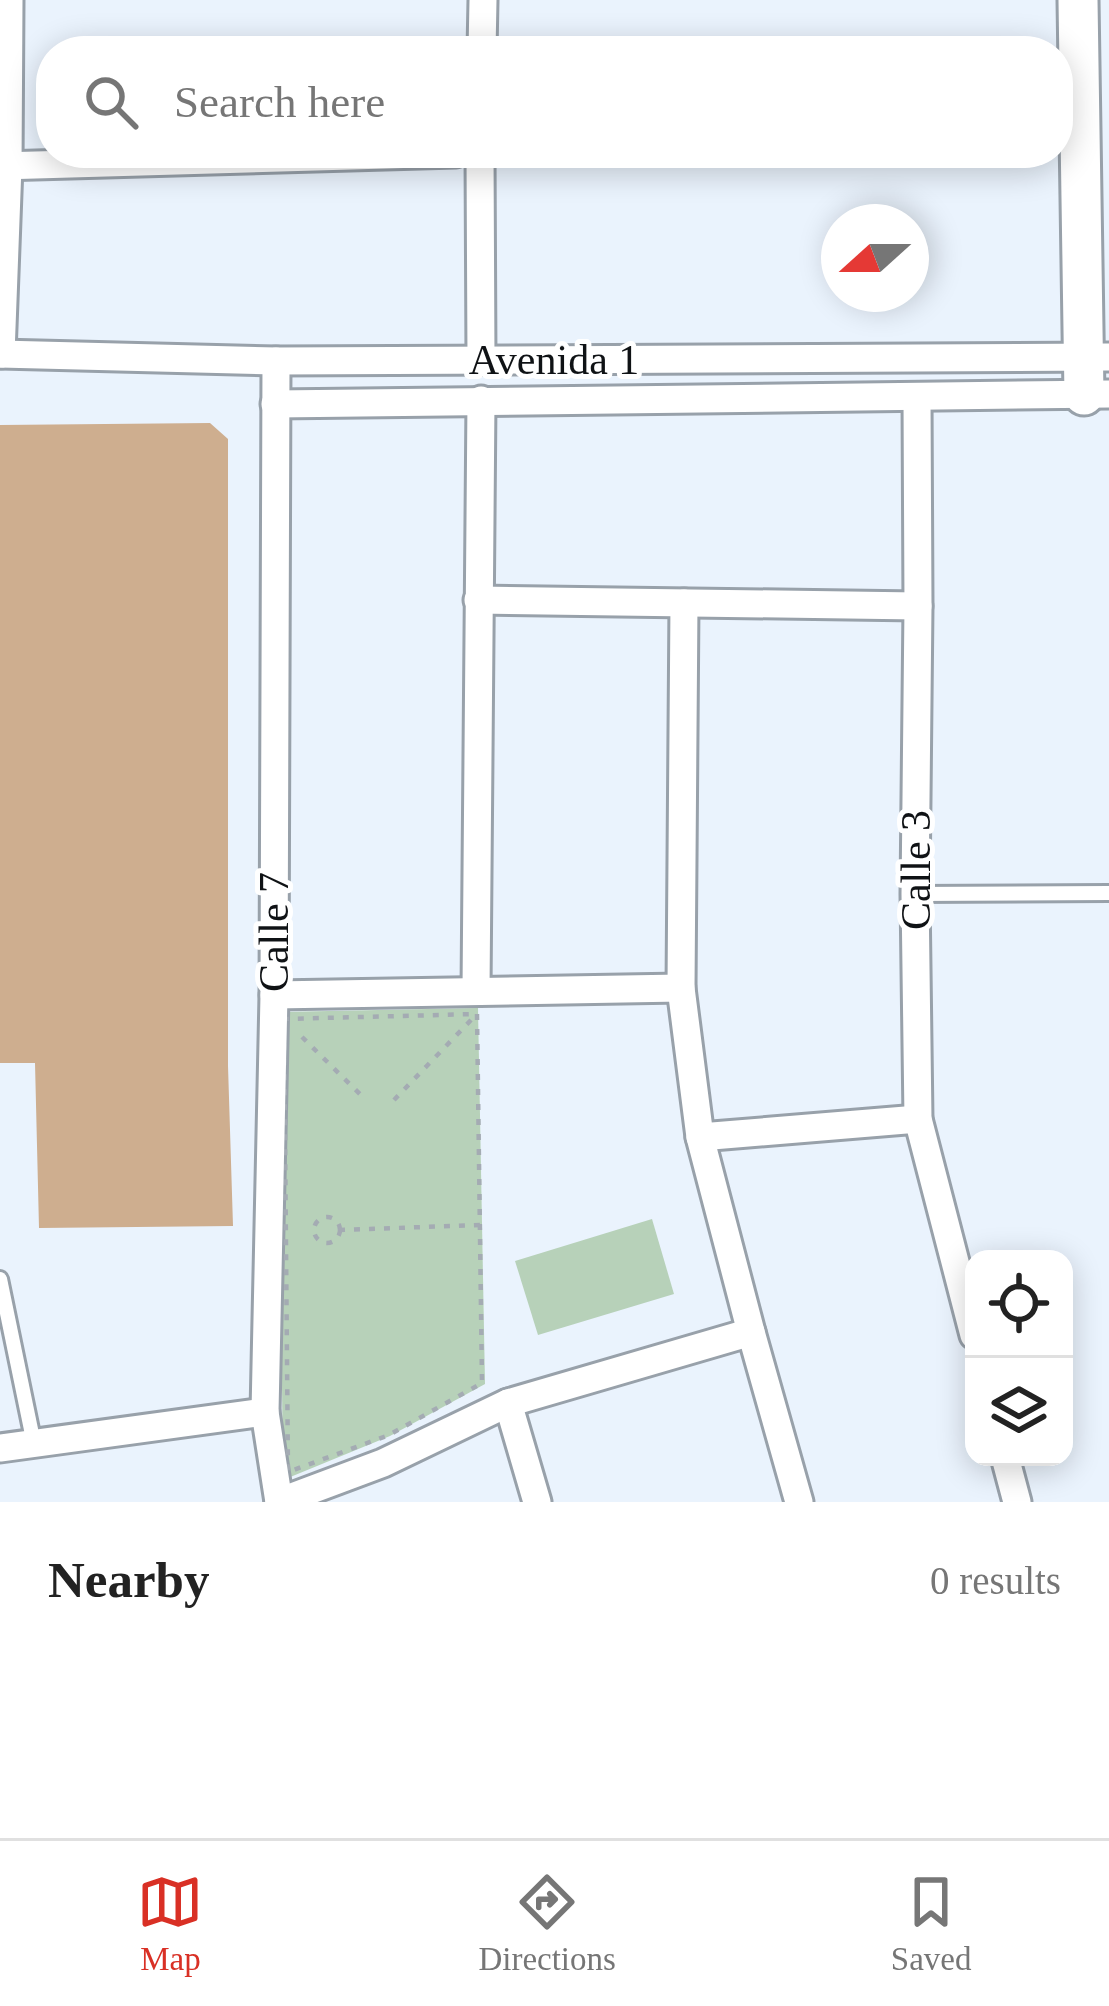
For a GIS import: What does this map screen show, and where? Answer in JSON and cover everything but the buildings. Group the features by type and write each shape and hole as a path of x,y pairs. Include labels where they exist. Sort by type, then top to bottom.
{"street":[{"path":"0,354 9,0"},
{"path":"482,36 483,0"},
{"path":"1073,85 1078,0"},
{"path":"4,166 36,165"},
{"path":"480,168 481,360"},
{"path":"1071,168 1096,376"},
{"name":"Avenida 1","path":"0,354 481,360 1096,376"},
{"name":"Calle 7","path":"275,361 279,1007 265,1412 279,1502"},
{"name":"Avenida 1","path":"275,404 917,398 1096,376"},
{"name":"Calle 3","path":"917,398 918,1119 965,1300"},
{"path":"476,1003 481,400"},
{"path":"478,600 918,605"},
{"path":"684,602 681,988 700,1137 799,1502"},
{"path":"279,1007 476,1003 681,988"},
{"path":"700,1137 918,1119"},
{"path":"279,1502 383,1462 508,1403 751,1332"},
{"path":"508,1403 537,1502"},
{"path":"0,1448 265,1412"},
{"path":"1007,1466 1017,1502"}],"lane":[{"path":"915,894 1109,893"},
{"path":"0,1279 34,1444"}],"path":[{"path":"279,1007 476,1003"},
{"path":"279,1007 288,1472 389,1435 482,1383 476,1003"},
{"path":"394,1100 476,1003"},
{"path":"279,1007 366,1100"},
{"path":"326,1217 334,1219 339,1230 338,1238 327,1244 316,1239 314,1231 326,1217"},
{"path":"339,1230 480,1225"},
{"path":"286,1232 314,1231"}],"green space":[{"path":"478,1008 485,1384 390,1436 283,1480 278,1012"},
{"path":"652,1219 674,1294 538,1335 515,1261"}]}
